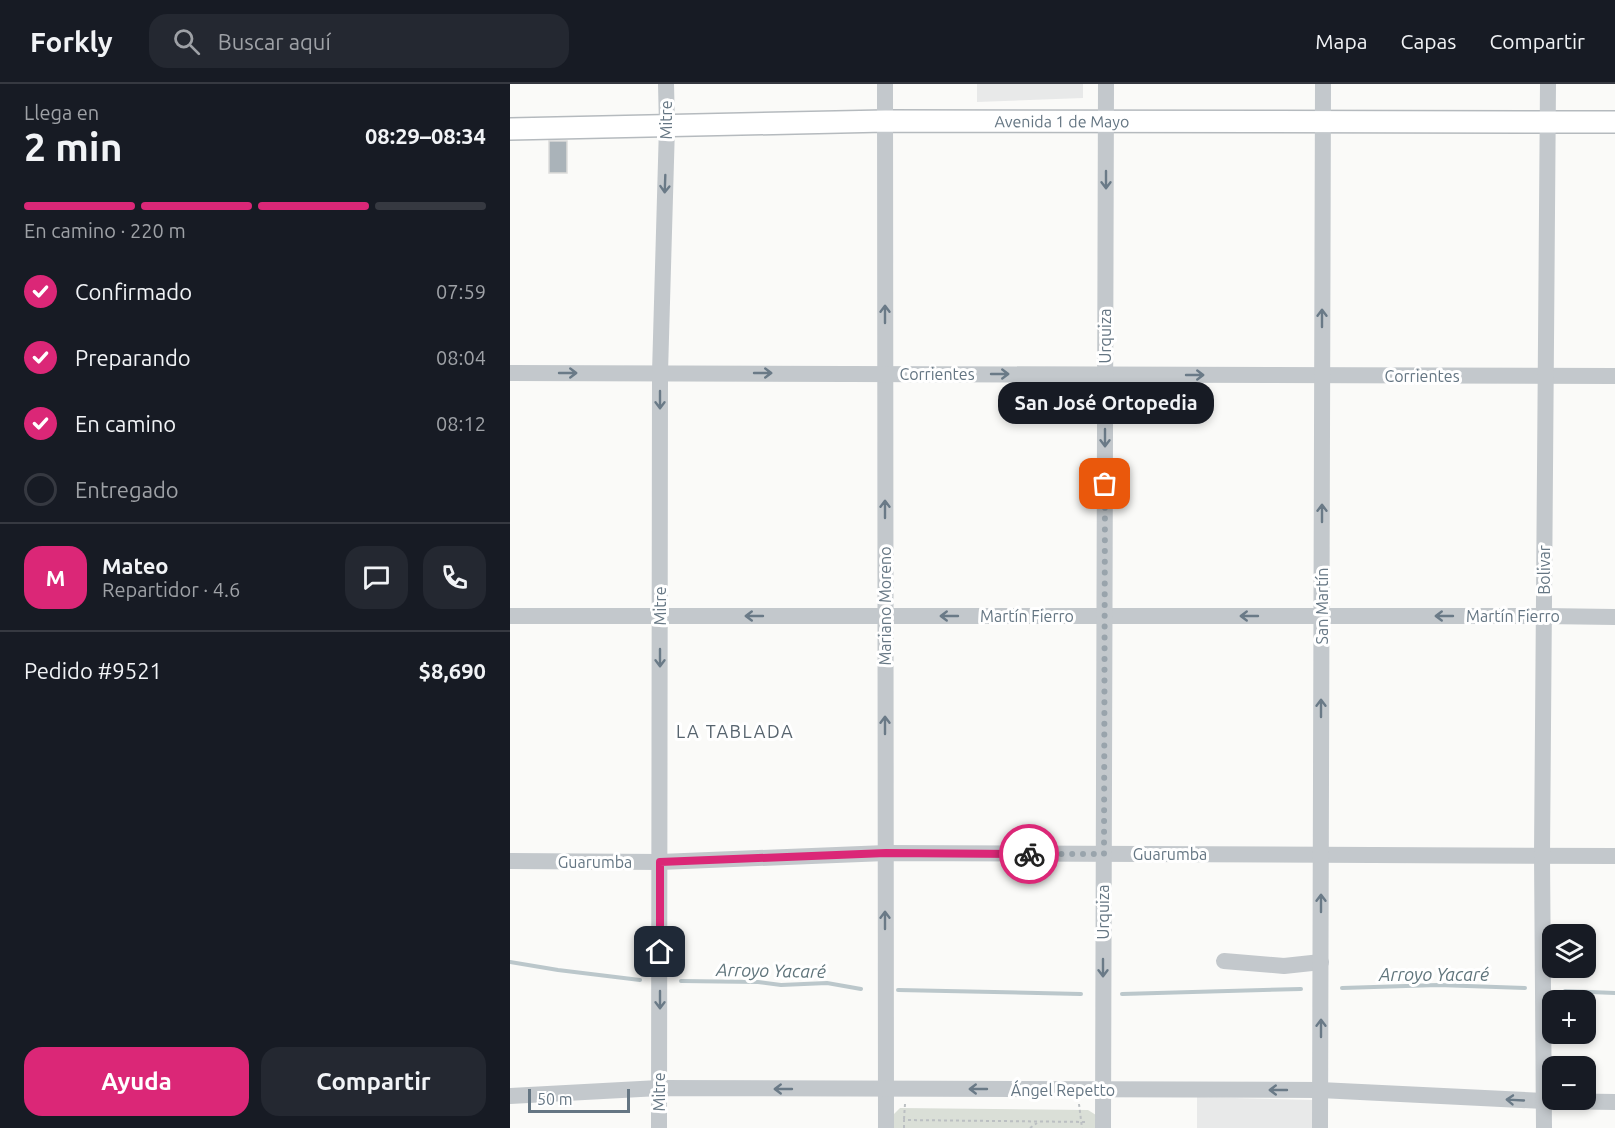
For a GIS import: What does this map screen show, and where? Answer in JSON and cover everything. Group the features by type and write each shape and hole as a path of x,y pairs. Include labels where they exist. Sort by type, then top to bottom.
{"main road":[{"name":"Avenida 1 de Mayo","path":"510,129 885,121 1615,122"}],"street":[{"name":"Mitre","path":"659,1128 660,373 667,126 666,84"},
{"name":"Mariano Moreno","path":"885,84 886,1128"},
{"name":"Urquiza","path":"1103,1125 1106,84"},
{"name":"San Martín","path":"1320,1128 1323,84"},
{"name":"Bolivar","path":"1544,1056 1542,855 1548,84"},
{"name":"Corrientes","path":"510,373 1615,376"},
{"name":"Martín Fierro","path":"510,616 1615,617"},
{"name":"Guarumba","path":"510,861 660,862 886,853 1615,856"},
{"path":"1224,961 1284,966 1321,962"},
{"name":"Ángel Repetto","path":"510,1096 659,1088 1320,1090 1542,1101"},
{"name":"Ángel Repetto","path":"1596,1102 1615,1102"},
{"name":"Bolivar","path":"1544,1110 1544,1128"}],"path":[{"path":"1077,1090 1082,1128"},
{"path":"904,1128 904,1120 1082,1122 1103,1125"},
{"path":"1030,1128 1038,1122"}],"shaded area":[{"path":"977,84 1083,84 1083,98 977,102"},
{"path":"1197,1097 1313,1100 1312,1128 1197,1128"},
{"path":"900,1108 1088,1110 1096,1115 1098,1128 891,1128 891,1117"}],"building":[{"path":"549,141 567,141 567,173 549,173"}],"waterway":[{"name":"Arroyo Yacaré","path":"510,962 640,980"},
{"name":"Arroyo Yacaré","path":"681,981 758,982 781,985 827,983 861,989"},
{"name":"Arroyo Yacaré","path":"1342,988 1438,985 1525,988"},
{"name":"Arroyo Yacaré","path":"1122,994 1301,989"},
{"name":"Arroyo Yacaré","path":"898,990 1081,994"},
{"name":"Arroyo Yacaré","path":"1596,992 1615,993"}],"way so far":[{"path":"1029,854 1104,854 1105,484"}],"place":[{"name":"San José Ortopedia","path":"1105,484"}],"district":[{"name":"LA TABLADA","path":"735,731"}],"route":[{"path":"660,952 660,862 886,853 1029,854"}]}
